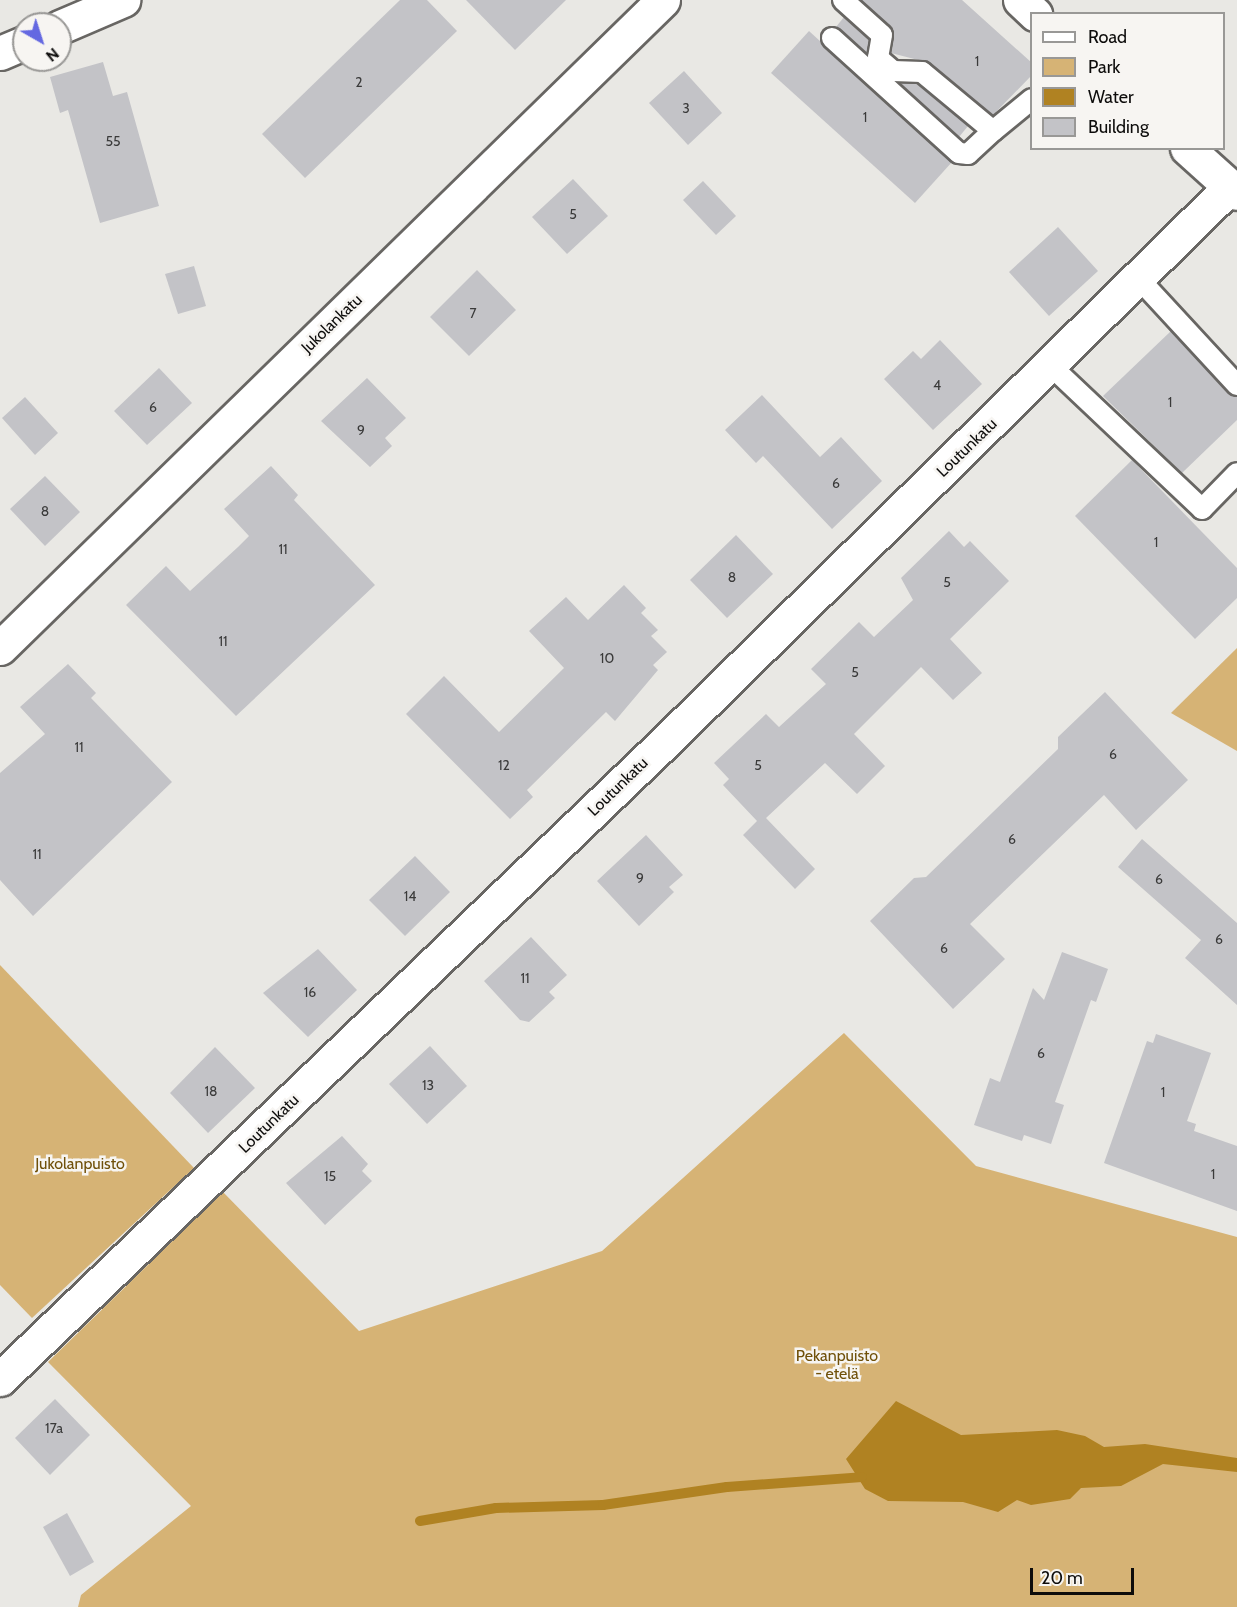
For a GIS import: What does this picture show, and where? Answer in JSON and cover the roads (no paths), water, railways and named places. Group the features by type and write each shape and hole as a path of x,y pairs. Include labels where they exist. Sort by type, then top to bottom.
{"street":[{"path":"72,22 123,0"},
{"name":"Jukolankatu","path":"0,648 663,0"},
{"path":"1021,0 1033,12"},
{"path":"1189,150 1233,190"},
{"name":"Loutunkatu","path":"0,1379 1233,190"}],"lane":[{"path":"843,0 882,35 878,58 888,77"},
{"path":"832,38 888,77 959,153 968,154 1030,101"},
{"path":"888,77 922,72 993,131"},
{"path":"1140,280 1237,385"},
{"path":"1051,366 1202,509 1237,473"}],"water":[{"path":"896,1401 961,1435 1057,1430 1085,1436 1104,1447 1145,1444 1237,1458 1237,1472 1163,1464 1121,1486 1081,1488 1070,1499 1031,1505 1017,1500 998,1512 963,1502 888,1501 865,1489 846,1459"}],"waterway":[{"path":"420,1521 496,1508 603,1505 727,1487 862,1477"}],"park label":[{"name":"Jukolanpuisto","path":"80,1164"},
{"name":"Pekanpuisto - etelä","path":"837,1365"}]}
